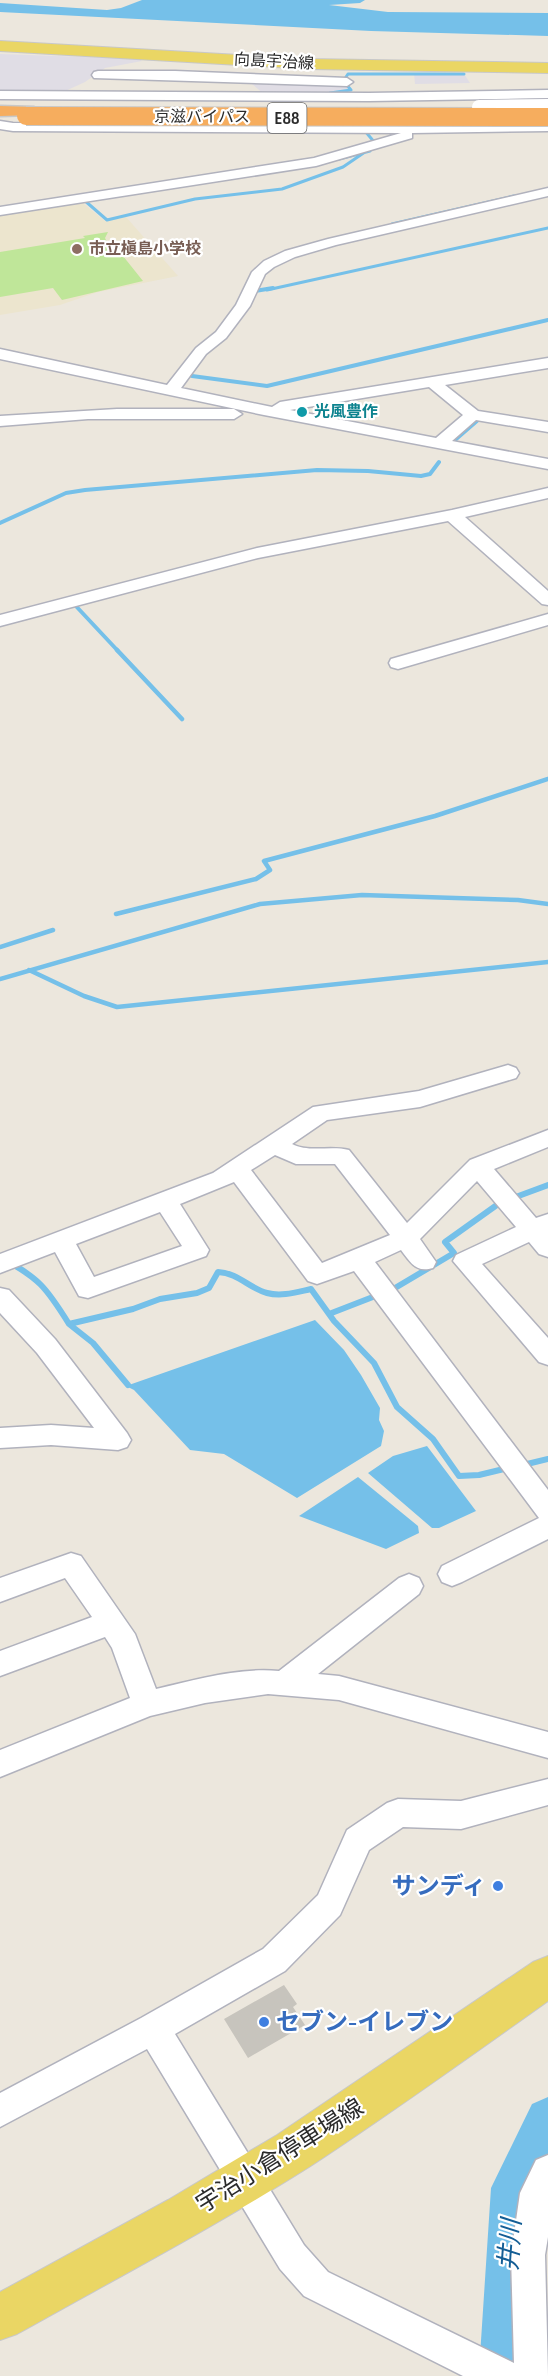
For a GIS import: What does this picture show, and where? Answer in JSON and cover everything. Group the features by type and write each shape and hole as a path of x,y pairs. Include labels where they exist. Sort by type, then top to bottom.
{"highway":[{"name":"京滋バイパス","path":"0,111 548,111"},
{"name":"京滋バイパス","path":"0,116 548,117"}],"main road":[{"name":"向島宇治線","path":"0,45 308,64 548,68"},
{"name":"宇治小倉停車場線","path":"0,2317 245,2180 421,2065 548,1976"}],"street":[{"path":"98,75 238,77 360,83"},
{"path":"145,75 164,92 164,96"},
{"path":"238,77 254,89 257,103"},
{"path":"0,104 483,101 548,94"},
{"path":"0,95 164,96 257,103"},
{"path":"0,123 331,97 483,101 548,106"},
{"path":"483,101 495,129"},
{"path":"0,123 13,127 425,129 548,127"},
{"path":"0,211 316,162 383,144 425,129"},
{"path":"171,390 201,351 221,335 243,306 259,272 269,264 291,254 333,242 548,192"},
{"path":"4,196 30,206"},
{"path":"0,354 264,410 548,464"},
{"path":"0,421 50,415 115,413 235,414 548,363"},
{"path":"433,383 473,415 548,428"},
{"path":"438,444 473,415"},
{"path":"0,621 257,553 452,515 548,493"},
{"path":"452,515 548,600"},
{"path":"398,663 548,619"},
{"path":"0,1264 221,1179 238,1170 321,1113 420,1099 508,1073"},
{"path":"238,1170 317,1275 406,1239 478,1166 548,1138"},
{"path":"273,1144 296,1156 341,1156 424,1262"},
{"path":"478,1166 540,1227 548,1248"},
{"path":"62,1242 88,1289 197,1250 166,1202"},
{"path":"540,1227 465,1261 548,1355"},
{"path":"359,1259 548,1510"},
{"path":"0,1297 46,1346 118,1440 51,1435 0,1438"},
{"path":"452,1574 548,1526"},
{"path":"0,1590 71,1564 125,1643 147,1704"},
{"path":"285,1683 409,1586"},
{"path":"0,1664 111,1622"},
{"path":"0,1764 147,1704 205,1690 268,1682 339,1688 548,1745"},
{"path":"0,2111 153,2029 274,1960 329,1905 358,1840 398,1813 462,1815 548,1792"},
{"path":"153,2029 292,2256 316,2284 494,2372"},
{"path":"532,2376 528,2255 540,2224 537,2193 548,2172"}],"shaded area":[{"path":"0,54 139,59 142,61 105,68 85,82 61,93 0,93"},
{"path":"414,73 464,74 470,83 415,84"},
{"path":"246,79 345,83 351,90 330,93 264,94"},
{"name":"市立槇島小学校","path":"80,201 105,221 126,217 178,276 98,292 60,305 0,315 0,214"}],"green space":[{"path":"108,232 105,238 107,242 111,241 143,281 62,300 53,288 0,297 0,252"}],"water":[{"path":"142,0 365,0 360,3 329,5 388,12 548,13 548,36 371,31 0,12 0,3 107,10 121,8"},
{"path":"315,1320 344,1350 361,1375 380,1408 379,1420 384,1431 381,1446 297,1498 224,1454 190,1450 134,1390 126,1386"},
{"path":"427,1446 476,1511 439,1528 432,1528 368,1473 393,1456"},
{"path":"358,1477 418,1526 419,1533 386,1549 299,1516"}],"building":[{"name":"セブン-イレブン","path":"284,1985 297,2004 293,2007 305,2025 248,2058 224,2019"}],"waterway":[{"path":"344,80 348,74 464,74"},
{"path":"331,97 330,93 351,90 345,83"},
{"path":"365,131 375,143"},
{"path":"364,152 370,151"},
{"path":"84,200 107,220 195,199 282,189 343,167 364,152"},
{"path":"339,159 364,152"},
{"path":"392,224 514,196"},
{"path":"267,290 548,228"},
{"path":"255,291 273,288"},
{"path":"192,376 267,386 548,320"},
{"path":"455,440 478,420"},
{"path":"0,523 66,493 85,490 317,470 368,471 421,476 430,474 439,462"},
{"path":"74,604 118,651"},
{"path":"117,650 182,719"},
{"path":"116,914 256,879 270,870 264,861 435,816 548,779"},
{"path":"30,970 260,904 362,895 518,900 548,904"},
{"path":"0,947 53,930"},
{"path":"30,970 84,996 117,1007 548,962"},
{"path":"0,979 30,970"},
{"path":"513,1198 548,1185"},
{"path":"390,1291 454,1253 445,1242 501,1202"},
{"path":"0,1257 24,1271 40,1284 69,1324"},
{"path":"69,1324 133,1309 160,1299 197,1293 209,1288 218,1272 232,1275 267,1293 289,1294 311,1289 334,1321 374,1363 397,1407 433,1439 459,1476 479,1475 508,1468"},
{"path":"329,1314 378,1295"},
{"path":"69,1324 93,1343 128,1385"},
{"path":"523,1465 548,1459"},
{"name":"井川","path":"496,2376 504,2360 515,2188 548,2120"}],"place":[{"name":"市立槇島小学校","path":"77,249"},
{"name":"光風豊作","path":"302,412"},
{"name":"サンディ","path":"498,1886"},
{"name":"セブン-イレブン","path":"264,2022"}]}
